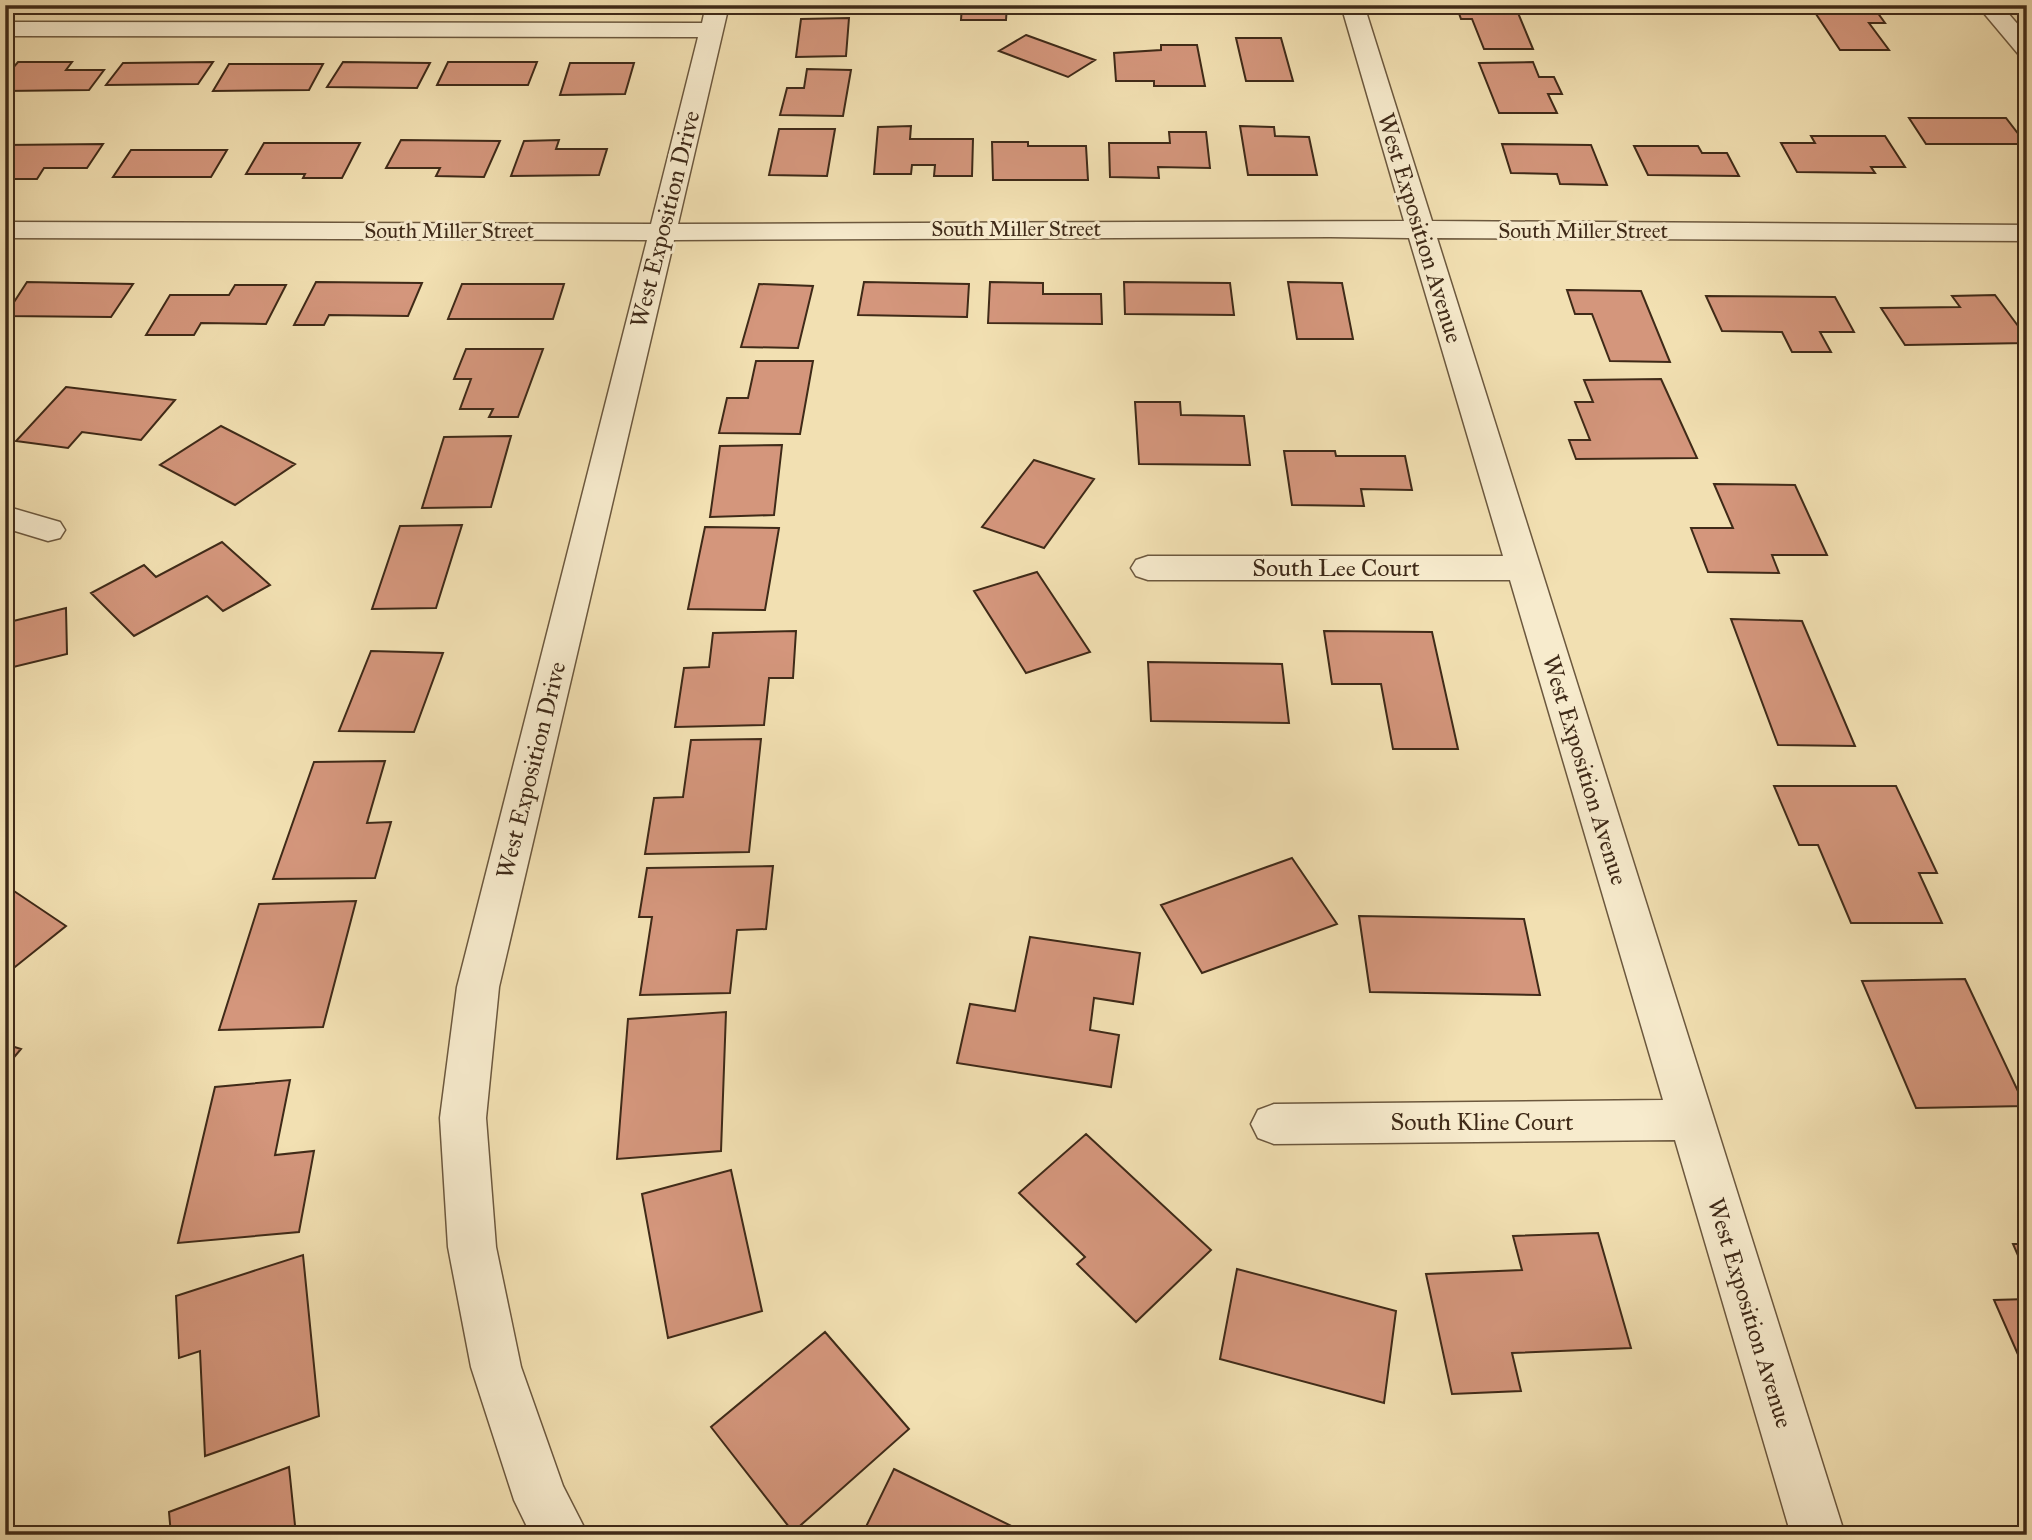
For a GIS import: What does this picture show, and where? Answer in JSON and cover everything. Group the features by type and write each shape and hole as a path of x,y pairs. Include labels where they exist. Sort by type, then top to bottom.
{"street":[{"path":"1082,6 1268,5"},
{"name":"West Exposition Avenue","path":"1352,5 1818,1535"},
{"path":"1988,5 2027,50"},
{"path":"5,29 715,18"},
{"name":"West Exposition Drive","path":"561,1535 541,1500 496,1367 472,1247 463,1118 478,987 715,18"},
{"name":"South Miller Street","path":"5,230 661,232 1421,229 2027,233"},
{"path":"5,517 48,530"},
{"name":"South Lee Court","path":"1148,568 1524,568"},
{"name":"South Kline Court","path":"1275,1124 1690,1120"}],"building":[{"path":"801,5 858,5 857,9 800,9"},
{"path":"962,5 1007,5 1006,20 961,20"},
{"path":"1456,5 1528,5 1532,13 1518,13 1533,49 1484,49 1472,19 1461,19"},
{"path":"1810,5 1872,5 1885,23 1869,23 1889,50 1840,50"},
{"path":"849,18 846,56 796,57 801,19"},
{"path":"1026,35 1095,60 1068,77 999,51"},
{"path":"1236,38 1281,38 1293,81 1246,81"},
{"path":"1161,45 1197,45 1205,86 1154,86 1154,81 1116,81 1114,53 1161,50"},
{"path":"18,62 72,62 66,70 104,70 89,90 5,91 5,77"},
{"path":"213,62 198,84 106,85 123,63"},
{"path":"343,62 430,63 417,88 327,87"},
{"path":"448,62 537,62 528,85 437,85"},
{"path":"1533,62 1539,77 1554,77 1562,94 1548,94 1557,113 1499,113 1479,63"},
{"path":"570,63 634,63 625,94 560,95"},
{"path":"229,64 323,64 309,90 213,91"},
{"path":"807,69 851,70 843,116 780,115 787,88 804,88"},
{"path":"1909,118 2006,118 2026,144 1926,144"},
{"path":"911,126 910,139 973,139 972,176 934,176 935,165 912,165 911,174 874,174 878,127"},
{"path":"1240,126 1274,127 1275,136 1309,137 1317,175 1248,175"},
{"path":"779,129 835,129 827,176 769,175"},
{"path":"1169,132 1206,132 1210,168 1158,167 1159,178 1110,177 1109,143 1170,143"},
{"path":"1811,136 1885,136 1905,167 1871,167 1875,173 1797,172 1781,143 1815,143"},
{"path":"401,140 500,141 484,177 436,176 440,168 386,168"},
{"path":"559,140 556,149 607,149 599,175 511,176 524,141"},
{"path":"992,142 1028,142 1028,146 1086,146 1088,180 993,180"},
{"path":"264,143 360,143 342,178 303,178 305,174 246,174"},
{"path":"103,144 87,168 44,168 37,179 5,179 5,145"},
{"path":"1502,144 1591,145 1607,185 1560,184 1557,174 1511,173"},
{"path":"1634,146 1698,146 1702,153 1727,153 1739,176 1648,175"},
{"path":"131,150 227,150 211,177 113,177"},
{"path":"27,282 133,284 111,317 5,316"},
{"path":"316,282 422,283 408,316 329,315 324,325 294,325"},
{"path":"864,282 969,284 967,317 858,315"},
{"path":"990,282 1043,283 1043,294 1101,294 1102,324 988,323"},
{"path":"1124,282 1230,283 1234,315 1125,314"},
{"path":"1288,282 1342,283 1353,339 1297,339"},
{"path":"462,284 564,284 553,319 448,319"},
{"path":"759,284 813,286 798,348 741,347"},
{"path":"235,285 286,285 266,324 201,323 194,335 146,335 170,295 229,295"},
{"path":"1567,290 1641,291 1670,362 1610,361 1592,314 1575,314"},
{"path":"1995,295 2027,338 2027,343 1905,345 1881,308 1960,307 1952,296"},
{"path":"1706,296 1835,297 1854,332 1820,332 1831,352 1792,352 1782,332 1722,331"},
{"path":"466,349 543,349 518,417 489,417 493,409 460,409 471,379 454,379"},
{"path":"756,361 813,361 800,434 719,433 727,398 748,398"},
{"path":"1661,379 1697,458 1576,459 1569,440 1590,440 1575,402 1593,402 1584,380"},
{"path":"66,387 175,400 141,440 82,432 68,448 16,441"},
{"path":"1135,402 1180,402 1181,415 1244,416 1250,465 1139,464"},
{"path":"221,426 295,464 235,505 160,465"},
{"path":"511,436 491,507 422,508 444,437"},
{"path":"782,445 774,515 710,517 720,446"},
{"path":"1284,451 1335,451 1336,456 1405,456 1412,490 1361,489 1364,506 1292,505"},
{"path":"1034,460 1094,479 1044,548 982,527"},
{"path":"1714,484 1795,485 1827,555 1772,555 1779,573 1708,572 1691,528 1733,528"},
{"path":"462,525 436,608 372,609 400,526"},
{"path":"705,527 779,528 765,610 688,609"},
{"path":"222,542 270,585 223,611 207,596 134,636 91,593 144,565 156,577"},
{"path":"1037,572 1090,652 1026,673 974,591"},
{"path":"66,608 67,654 5,669 5,623"},
{"path":"1731,619 1802,621 1855,746 1778,745"},
{"path":"796,631 793,678 769,678 764,725 675,727 684,668 709,667 713,633"},
{"path":"1324,631 1432,632 1458,749 1393,749 1381,684 1332,684"},
{"path":"371,651 443,653 414,732 339,731"},
{"path":"1148,662 1282,664 1289,723 1151,721"},
{"path":"761,739 749,852 645,854 654,798 683,797 691,740"},
{"path":"385,761 367,823 391,822 375,878 273,879 314,762"},
{"path":"1774,786 1896,786 1937,873 1919,873 1942,923 1851,923 1818,845 1799,845"},
{"path":"1292,858 1337,924 1202,973 1161,905"},
{"path":"773,866 766,929 737,930 730,993 640,995 652,917 639,917 647,868"},
{"path":"5,885 66,926 5,975"},
{"path":"356,901 323,1027 219,1030 259,904"},
{"path":"1359,916 1524,919 1540,995 1370,992"},
{"path":"1030,937 1140,953 1133,1004 1094,998 1090,1030 1119,1035 1111,1087 957,1063 970,1004 1015,1011"},
{"path":"1965,979 2025,1106 1916,1108 1862,981"},
{"path":"726,1012 721,1151 617,1159 628,1019"},
{"path":"5,1044 21,1049 5,1068"},
{"path":"290,1080 275,1155 314,1151 299,1232 178,1243 215,1087"},
{"path":"1086,1134 1211,1250 1136,1322 1077,1264 1085,1257 1019,1193"},
{"path":"731,1170 762,1311 668,1338 642,1194"},
{"path":"1598,1233 1631,1348 1512,1353 1521,1391 1452,1394 1426,1274 1522,1270 1513,1236"},
{"path":"2013,1244 2027,1244 2027,1276"},
{"path":"303,1255 319,1416 205,1456 200,1351 179,1358 176,1296"},
{"path":"1237,1269 1396,1311 1384,1403 1220,1359"},
{"path":"2027,1299 2027,1375 1994,1300"},
{"path":"825,1332 909,1429 793,1532 711,1427"},
{"path":"289,1467 296,1535 171,1535 169,1512"},
{"path":"894,1469 1030,1535 862,1535"}]}
